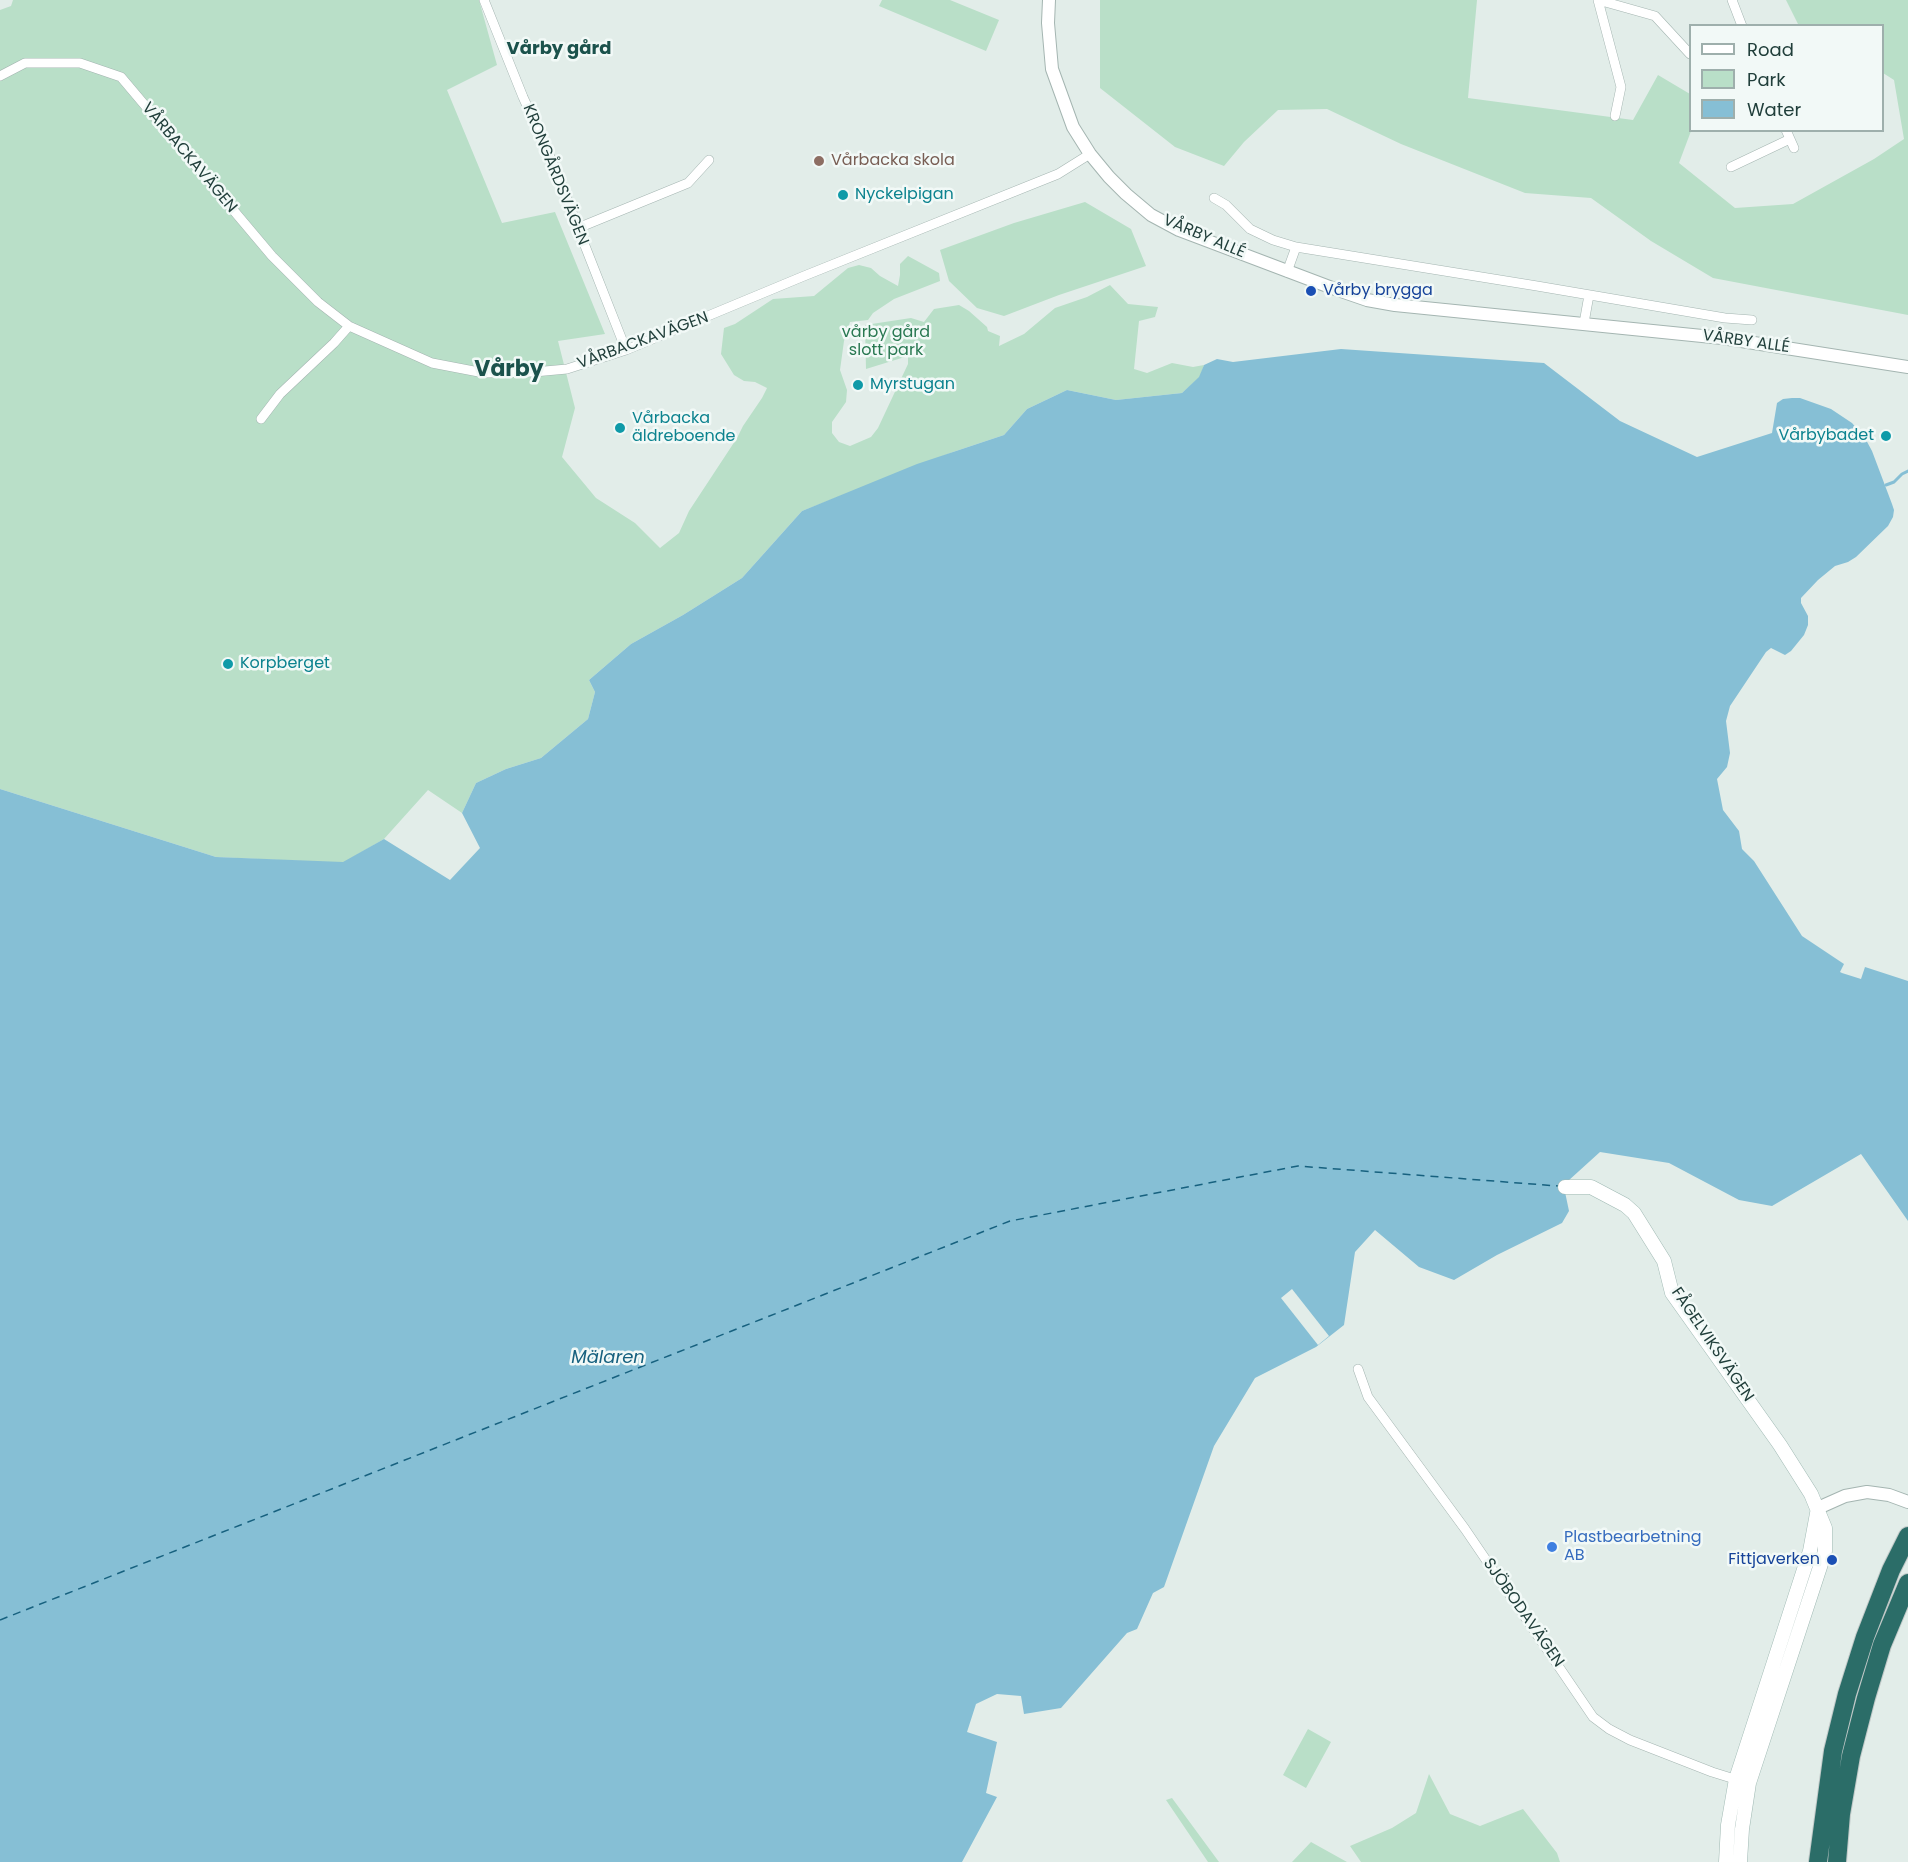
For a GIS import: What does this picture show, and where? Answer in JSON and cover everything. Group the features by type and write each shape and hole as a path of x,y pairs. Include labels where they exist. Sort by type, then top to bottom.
{"highway":[{"path":"1818,1862 1833,1751 1847,1694 1865,1637 1891,1570 1908,1536"},
{"path":"1836,1862 1847,1779 1866,1698 1882,1645 1908,1583"}],"main road":[{"name":"FÅGELVIKSVÄGEN","path":"1565,1186 1591,1187 1625,1205 1634,1213 1664,1261 1672,1293 1780,1445 1818,1508 1825,1528 1822,1559 1728,1826 1726,1862"},
{"name":"FÅGELVIKSVÄGEN","path":"1740,1862 1742,1781"}],"street":[{"name":"KRONGÅRDSVÄGEN","path":"484,0 523,97 559,177 626,350"},
{"name":"VÅRBY ALLÉ","path":"1049,0 1048,23 1052,69 1073,127 1108,177 1151,215 1179,230 1367,300 1395,305 1722,338 1908,367"},
{"path":"1598,0 1655,16 1689,53"},
{"path":"1598,0 1621,87 1616,116"},
{"path":"1732,0 1742,24"},
{"name":"VÅRBACKAVÄGEN","path":"0,76 25,63 80,63 121,77 272,256 318,302 349,326 432,363 484,373 567,369 626,350 1058,174 1090,154"},
{"path":"1731,167 1790,139"},
{"path":"578,228 688,183 709,160"},
{"name":"VÅRBY ALLÉ","path":"1214,198 1226,205 1250,229 1273,240 1296,247 1725,318 1752,320"},
{"path":"1287,272 1296,247"},
{"path":"1584,324 1588,295"},
{"path":"261,419 280,394 349,326"},
{"name":"SJÖBODAVÄGEN","path":"1358,1369 1368,1397 1465,1529 1593,1717 1630,1740 1712,1772 1742,1781"},
{"path":"1818,1508 1845,1496 1867,1492 1888,1495 1908,1502"}],"green space":[{"name":"vårby gård slott park","path":"13,0 479,0 497,65 447,90 502,223 555,212 605,334 558,341 575,408 562,457 596,498 635,523 660,548 679,533 689,511 767,388 755,382 744,381 734,375 721,354 724,328 735,324 773,299 814,296 848,268 859,265 871,268 898,286 900,264 908,256 939,273 940,281 894,299 873,313 868,320 850,322 844,341 840,370 847,390 846,402 832,422 832,433 839,442 850,446 871,437 878,428 908,364 908,356 866,369 865,325 911,318 924,322 934,309 959,305 987,327 988,331 1000,336 999,346 1024,334 1055,308 1087,297 1110,285 1128,304 1158,307 1155,317 1139,321 1134,369 1147,373 1172,363 1193,367 1204,365 1200,377 1182,393 1116,400 1067,390 1027,409 1004,435 953,452 802,511 742,578 631,644 589,680 595,692 588,719 541,758 506,769 476,783 462,813 428,790 384,839 343,863 216,857 0,789 0,10 11,6"},
{"path":"882,0 950,0 999,20 986,51 879,6"},
{"path":"1100,0 1477,0 1468,98 1633,120 1658,75 1689,93 1691,132 1679,163 1735,208 1793,204 1874,159 1904,139 1894,80 1884,74 1884,24 1798,24 1786,0 1908,0 1908,315 1713,278 1651,241 1591,198 1525,193 1401,144 1327,109 1278,110 1244,142 1224,166 1175,147 1100,88"},
{"path":"1085,202 1131,229 1146,266 1004,316 977,308 949,281 940,250 1014,223"},
{"path":"1308,1729 1331,1742 1306,1788 1283,1775"},
{"path":"1429,1774 1450,1814 1480,1826 1523,1809 1557,1853 1560,1862 1361,1862 1350,1846 1392,1828 1416,1813"},
{"path":"1172,1798 1219,1862 1208,1862 1166,1800"},
{"path":"1311,1842 1347,1862 1292,1862"}],"water":[{"name":"Mälaren","path":"1341,349 1544,363 1620,421 1697,457 1772,433 1777,403 1783,399 1800,398 1831,409 1852,423 1865,438 1892,504 1893,517 1888,526 1856,557 1835,566 1801,598 1801,603 1808,616 1808,625 1804,635 1785,655 1771,648 1766,652 1730,706 1726,721 1730,753 1727,767 1717,779 1723,810 1739,831 1742,849 1754,861 1802,936 1844,964 1840,972 1842,973 1861,979 1865,967 1908,981 1908,1221 1861,1154 1772,1206 1739,1200 1669,1163 1600,1152 1568,1181 1565,1192 1569,1211 1562,1223 1497,1255 1454,1280 1419,1267 1375,1230 1355,1252 1344,1325 1316,1347 1255,1378 1214,1446 1164,1587 1153,1593 1137,1629 1127,1633 1061,1708 1024,1714 1021,1696 997,1694 976,1704 967,1732 997,1742 986,1793 997,1797 962,1862 0,1862 0,789 216,857 343,862 384,839 450,880 480,848 462,813 476,783 506,769 541,758 588,719 595,692 589,680 631,644 742,578 802,511 917,464 1004,435 1027,409 1067,390 1116,400 1182,393 1199,377 1204,365 1217,359 1233,362"}],"pier":[{"path":"1292,1289 1329,1336 1318,1345 1281,1298"}],"waterway":[{"path":"1886,485 1908,471"}],"ferry route":[{"path":"0,1620 1010,1221 1298,1166 1558,1186"}],"place":[{"name":"Vårbacka skola","path":"819,161"},
{"name":"Nyckelpigan","path":"843,195"},
{"name":"Vårby brygga","path":"1311,291"},
{"name":"Myrstugan","path":"858,385"},
{"name":"Vårbacka äldreboende","path":"620,428"},
{"name":"Vårbybadet","path":"1886,436"},
{"name":"Korpberget","path":"228,664"},
{"name":"Plastbearbetning AB","path":"1552,1547"},
{"name":"Fittjaverken","path":"1832,1560"}],"district":[{"name":"Vårby gård","path":"559,49"},
{"name":"Vårby","path":"509,370"}]}
